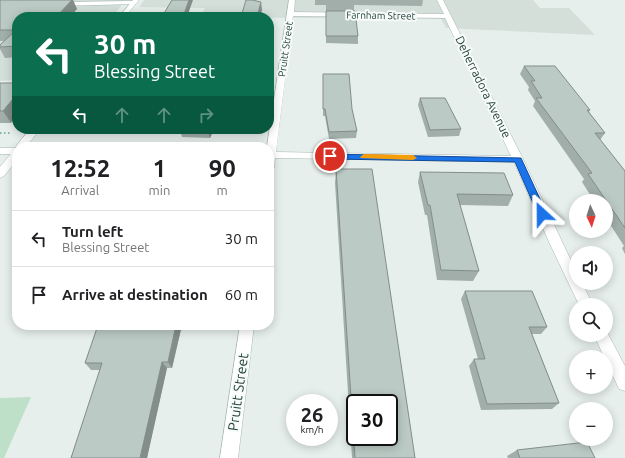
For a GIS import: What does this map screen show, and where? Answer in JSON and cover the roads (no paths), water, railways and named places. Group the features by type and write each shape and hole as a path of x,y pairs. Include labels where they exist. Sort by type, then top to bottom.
{"street":[{"name":"Pruitt Street","path":"274,127 292,0"},
{"name":"Deherradora Avenue","path":"440,0 518,159 555,242 583,298"},
{"path":"55,4 135,1"},
{"path":"126,12 135,1"},
{"name":"Farnham Street","path":"290,14 449,16"},
{"path":"25,142 31,134"},
{"path":"0,151 12,152"},
{"path":"274,155 518,159"},
{"path":"0,174 12,158"},
{"name":"Pruitt Street","path":"228,458 246,330"},
{"path":"604,342 625,383"}]}
